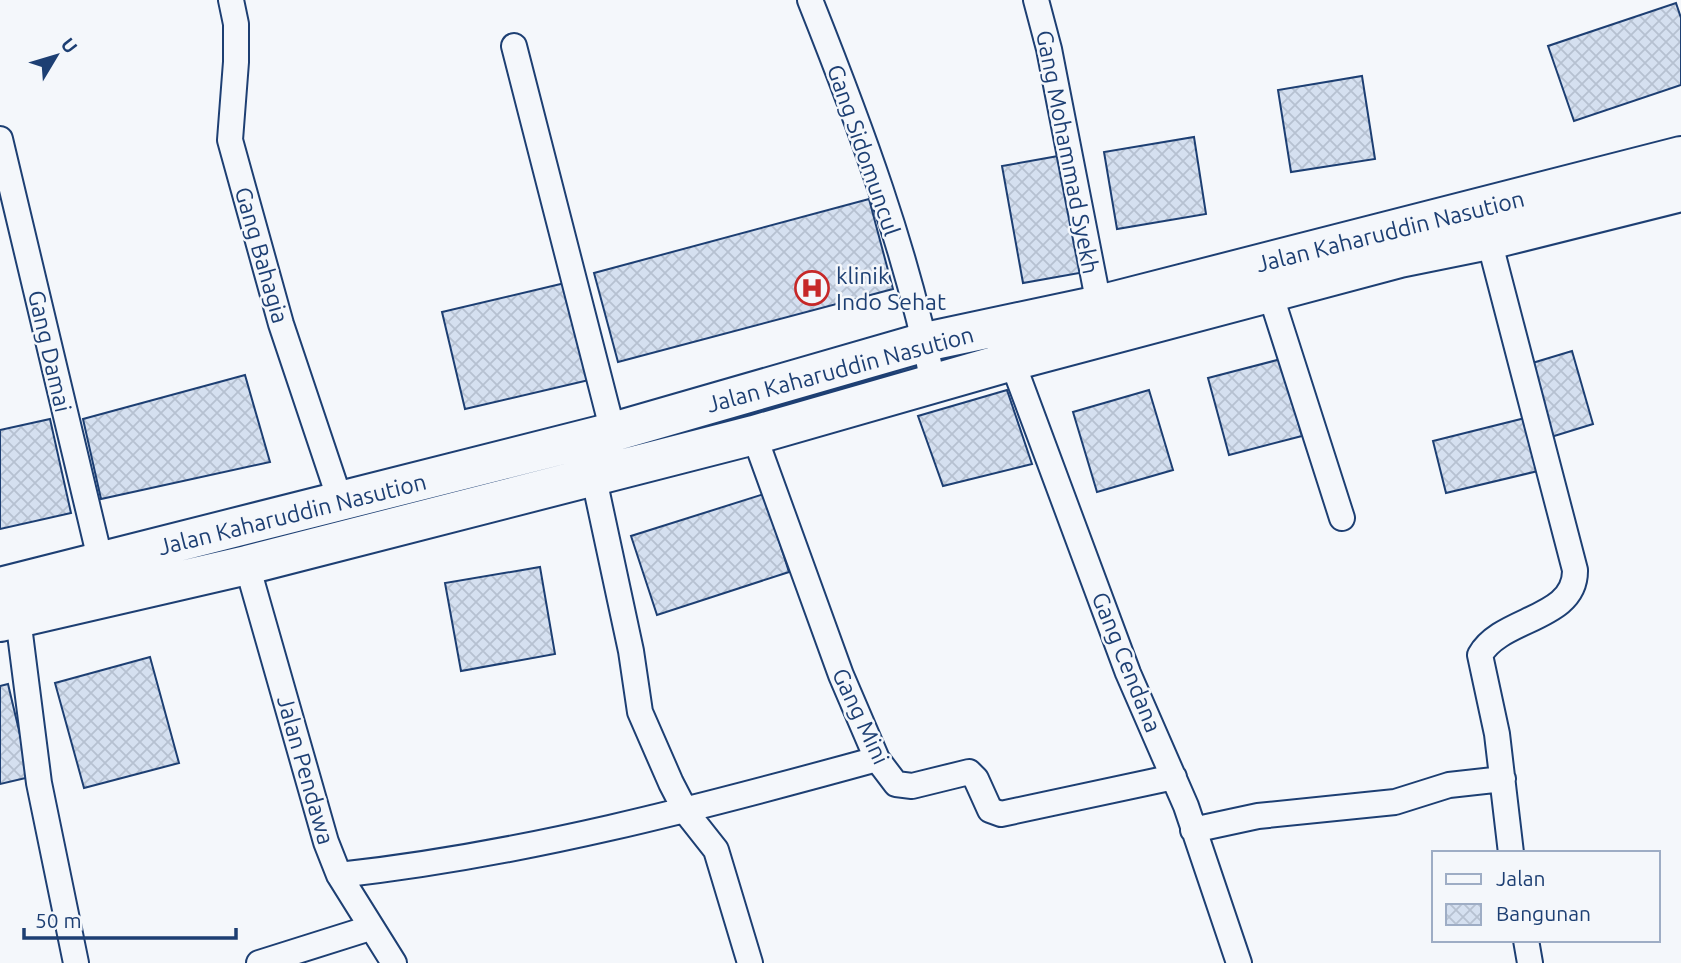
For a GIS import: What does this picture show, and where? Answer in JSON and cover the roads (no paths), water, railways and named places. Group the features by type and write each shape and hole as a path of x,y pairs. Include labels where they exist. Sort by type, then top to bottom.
{"highway":[{"name":"Jalan Kaharuddin Nasution","path":"6,609 101,562 613,432 925,342 1099,305 1681,156"},
{"name":"Jalan Kaharuddin Nasution","path":"6,609 247,565 593,474 754,435 1012,361 1400,258 1489,240 1681,192"}],"street":[{"name":"Gang Bahagia","path":"231,0 236,37 230,140 281,324 341,503"},
{"name":"Gang Sidomuncul","path":"810,0 859,123 925,342 933,383"},
{"name":"Gang Mohammad Syekh","path":"1035,0 1049,48 1099,305"},
{"path":"514,46 613,432"},
{"name":"Gang Damai","path":"0,139 101,562"},
{"path":"1489,240 1575,570 1575,584 1566,597 1489,643 1480,655 1497,734 1511,851"},
{"path":"1270,293 1342,518"},
{"name":"Gang Cendana","path":"1012,361 1128,673 1174,777 1239,963"},
{"name":"Gang Mini","path":"754,435 841,675 877,760 896,784 905,786 969,772 976,779 990,810 1001,814 1174,777"},
{"path":"593,474 631,651 640,712 670,783 716,850 750,963"},
{"name":"Jalan Pendawa","path":"247,565 326,842 339,875 394,963"},
{"path":"6,609 76,963"},
{"path":"339,875 418,866 499,852 687,811 877,760"},
{"path":"1193,830 1258,816 1395,802 1449,785 1503,779"},
{"path":"259,963 370,928"},
{"path":"1527,942 1530,963"}],"place":[{"name":"klinik Indo Sehat","path":"812,288"}]}
